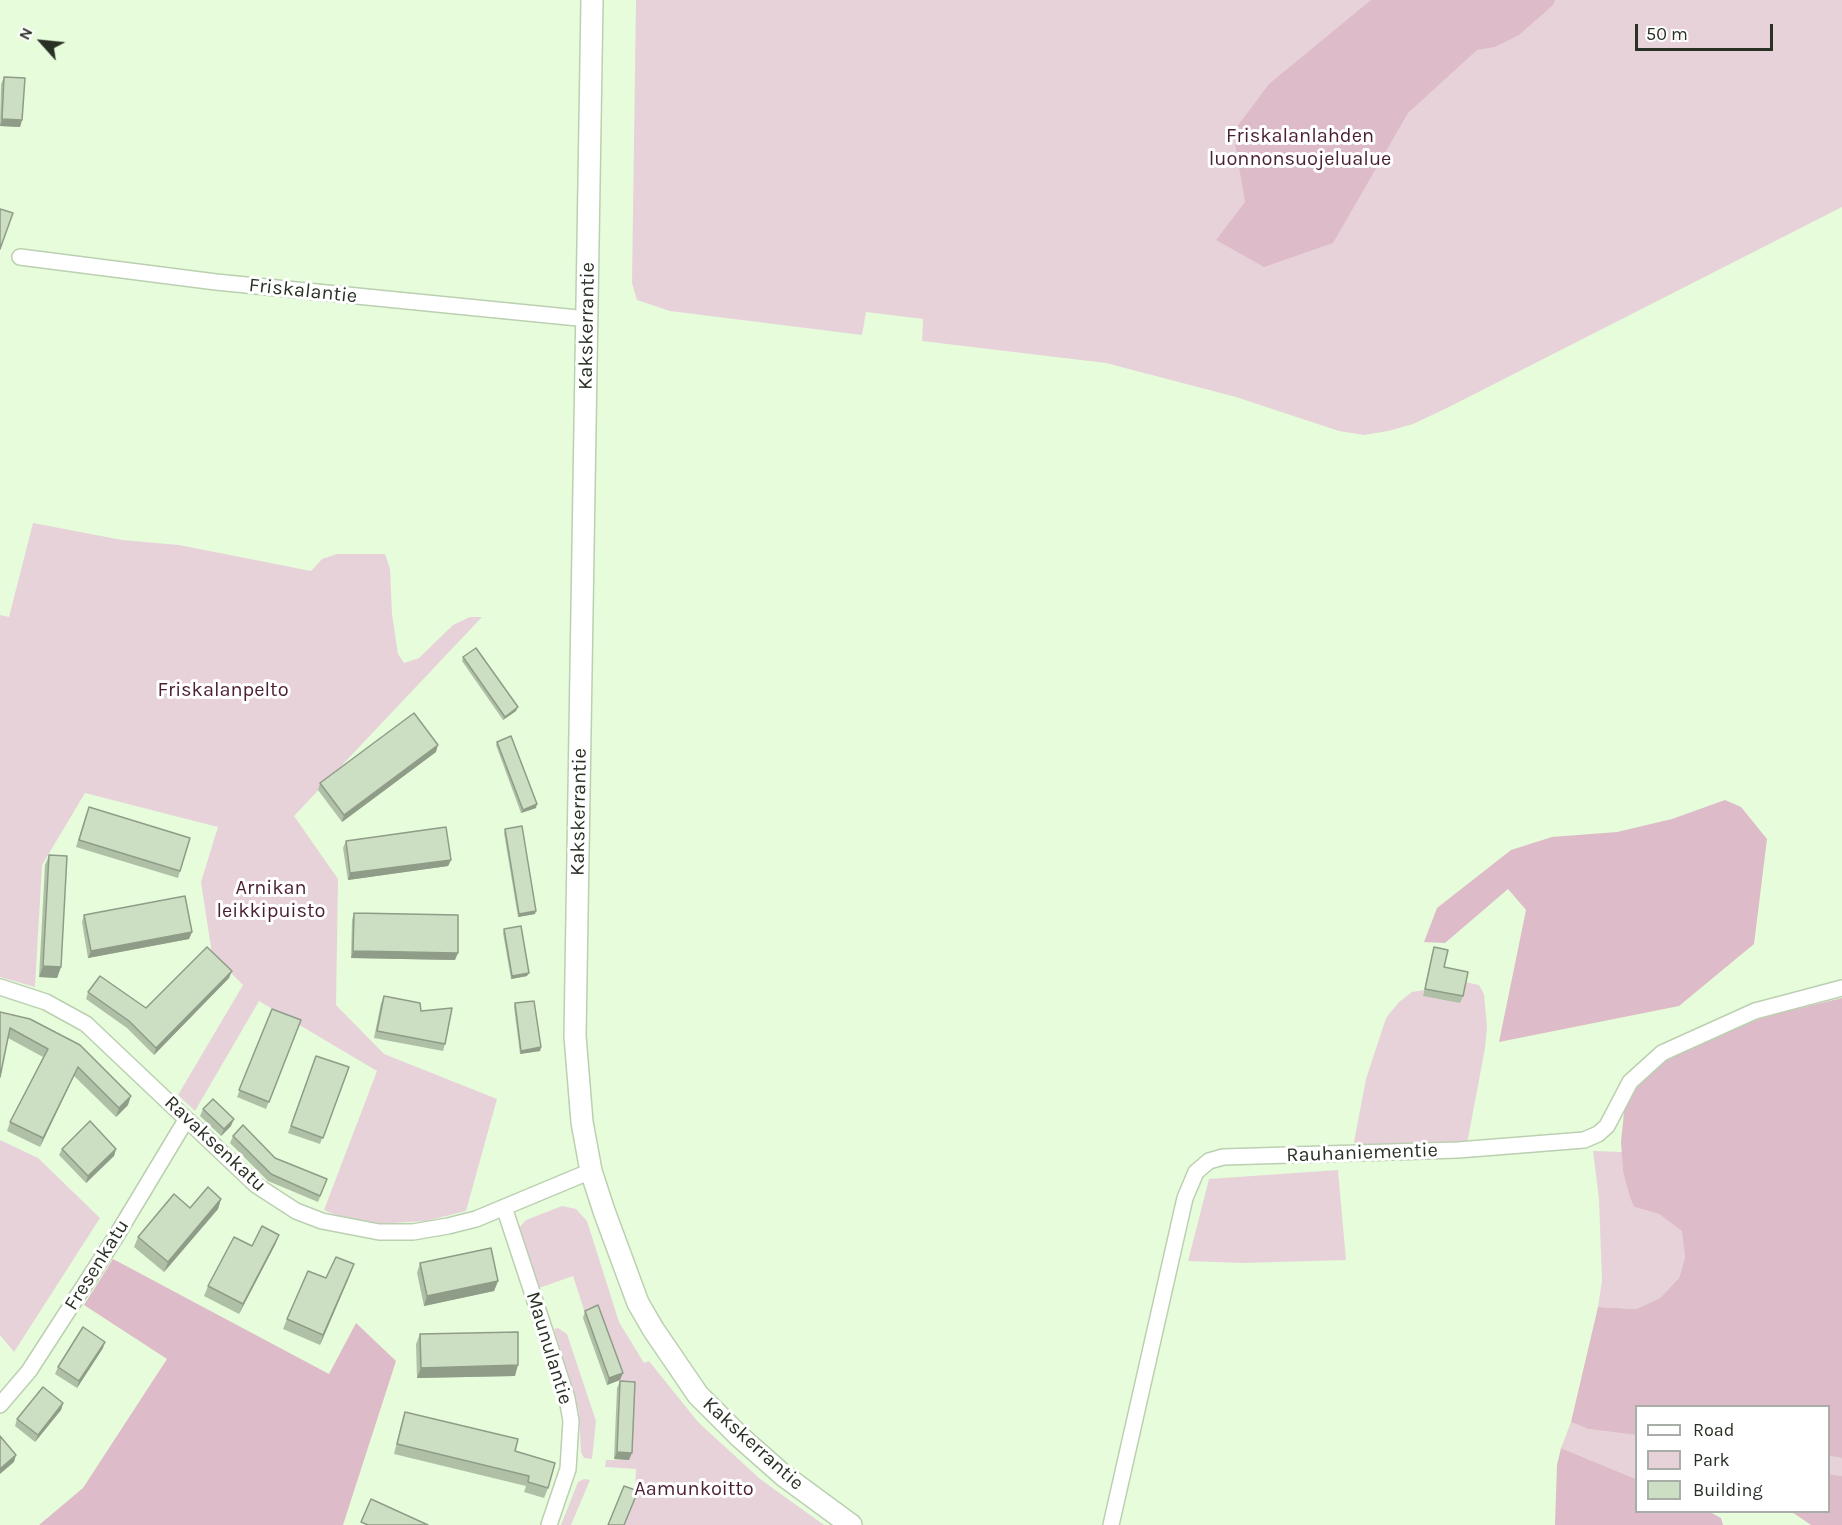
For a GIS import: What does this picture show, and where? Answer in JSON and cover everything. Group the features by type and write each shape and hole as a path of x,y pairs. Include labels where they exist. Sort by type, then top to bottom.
{"main road":[{"name":"Kakskerrantie","path":"592,0 575,1036 582,1122 591,1171 638,1303 698,1395 783,1475 851,1525"}],"street":[{"name":"Friskalantie","path":"20,257 216,282 588,319"},
{"name":"Ravaksenkatu","path":"0,987 46,1002 86,1024 256,1185 296,1211 322,1221 357,1230 413,1233 476,1219 591,1171"},
{"name":"Rauhaniementie","path":"1111,1525 1185,1198 1196,1172 1209,1161 1223,1157 1458,1150 1584,1140 1598,1134 1607,1126 1630,1082 1662,1053 1755,1011 1842,988"},
{"name":"Fresenkatu","path":"0,1405 29,1371 115,1238 186,1120"},
{"name":"Maunulantie","path":"504,1207 567,1398 571,1421 568,1469 549,1525"}],"green space":[{"path":"636,0 1842,0 1842,207 1413,424 1364,435 1339,431 1236,397 1106,363 922,341 923,319 866,312 862,335 670,311 637,300 632,283"},
{"name":"Friskalanlahden luonnonsuojelualue","path":"1371,0 1555,0 1553,5 1519,35 1495,47 1477,50 1408,113 1333,243 1264,267 1216,240 1245,202 1233,132 1269,84"},
{"name":"Friskalanpelto","path":"33,523 122,540 179,545 311,571 322,559 337,554 385,554 390,569 392,614 398,654 404,663 419,658 453,625 470,617 482,617 294,816 338,879 336,1005 384,1054 497,1099 466,1211 426,1221 375,1224 346,1219 324,1210 377,1071 259,1001 195,1111 178,1095 243,985 212,954 201,882 218,827 85,793 42,865 35,987 0,977 0,615 9,617"},
{"path":"1725,800 1741,807 1767,839 1754,944 1679,1006 1499,1042 1526,910 1508,889 1445,943 1424,942 1437,908 1511,850 1552,837 1617,832 1672,819"},
{"path":"1465,982 1479,985 1484,994 1487,1027 1467,1144 1361,1146 1354,1142 1366,1079 1386,1018 1399,1002 1412,992 1424,990 1423,995"},
{"path":"1842,998 1842,1458 1830,1456 1830,1405 1635,1405 1635,1435 1588,1429 1571,1422 1598,1307 1636,1309 1660,1298 1679,1278 1685,1257 1682,1231 1659,1214 1634,1207 1630,1197 1623,1172 1621,1142 1624,1112 1635,1086 1652,1067 1682,1050 1767,1016"},
{"path":"0,1140 38,1158 100,1218 14,1352 0,1335"},
{"path":"1593,1151 1622,1152 1623,1172 1634,1207 1659,1214 1683,1231 1685,1257 1679,1278 1660,1298 1636,1309 1598,1307 1602,1280 1599,1199"},
{"path":"1338,1170 1346,1260 1242,1263 1188,1261 1209,1179"},
{"name":"Aamunkoitto","path":"562,1206 576,1209 587,1221 619,1322 644,1363 649,1361 698,1422 760,1479 824,1525 624,1525 635,1498 636,1469 605,1467 606,1460 629,1460 620,1380 586,1316 573,1276 539,1288 518,1229 526,1220"},
{"path":"113,1259 329,1374 356,1323 396,1361 343,1525 39,1525 83,1488 167,1359 84,1305"},
{"path":"558,1328 567,1334 596,1421 592,1459 584,1458 581,1452 579,1412 554,1329"},
{"path":"1571,1422 1588,1429 1635,1435 1635,1479 1561,1448"},
{"path":"1561,1448 1635,1479 1635,1513 1712,1513 1721,1518 1723,1525 1555,1525 1557,1465"},
{"path":"1830,1456 1842,1458 1842,1476 1830,1474"},
{"path":"1830,1474 1842,1476 1842,1525 1811,1525 1793,1513 1830,1513"},
{"path":"584,1479 590,1480 571,1525 561,1525 578,1482"}],"building":[{"path":"4,77 25,78 22,120 2,119"},
{"path":"0,209 13,213 0,249"},
{"path":"476,648 518,707 505,717 463,657"},
{"path":"414,713 438,745 344,815 320,783"},
{"path":"511,736 537,804 523,810 497,742"},
{"path":"89,807 190,838 180,871 79,840"},
{"path":"522,826 536,911 519,914 505,829"},
{"path":"446,827 451,860 350,873 346,841"},
{"path":"49,855 67,856 61,967 43,966"},
{"path":"185,896 192,932 91,951 84,915"},
{"path":"354,913 458,915 458,953 353,951"},
{"path":"521,926 529,973 512,976 504,929"},
{"path":"207,947 232,971 156,1048 129,1021 88,992 100,976 146,1008"},
{"path":"1434,947 1448,950 1444,967 1468,972 1463,996 1425,989"},
{"path":"384,996 420,1003 421,1011 452,1008 445,1044 377,1031"},
{"path":"534,1001 541,1047 521,1051 515,1003"},
{"path":"272,1009 301,1020 269,1102 239,1090"},
{"path":"0,1012 30,1019 80,1045 131,1096 119,1108 78,1067 43,1138 10,1122 48,1049 10,1028 0,1077"},
{"path":"316,1056 349,1067 323,1138 291,1126"},
{"path":"213,1099 234,1119 224,1129 203,1109"},
{"path":"90,1121 116,1149 88,1176 62,1149"},
{"path":"243,1125 275,1158 327,1179 320,1196 271,1174 233,1136"},
{"path":"208,1187 221,1199 168,1262 138,1237 174,1194 190,1208"},
{"path":"262,1226 279,1235 243,1304 208,1286 234,1237 252,1246"},
{"path":"491,1248 498,1281 427,1296 420,1263"},
{"path":"336,1257 354,1264 323,1335 287,1319 308,1271 326,1278"},
{"path":"598,1305 623,1373 609,1378 585,1311"},
{"path":"83,1327 105,1342 79,1381 58,1367"},
{"path":"518,1332 518,1365 421,1368 420,1334"},
{"path":"620,1381 635,1382 632,1453 617,1452"},
{"path":"43,1387 63,1403 38,1435 17,1419"},
{"path":"405,1412 518,1439 515,1451 555,1463 548,1488 528,1482 529,1476 397,1444"},
{"path":"0,1436 16,1455 0,1469"},
{"path":"624,1486 638,1491 624,1525 608,1525"},
{"path":"371,1499 428,1525 368,1525 361,1522"}],"park label":[{"name":"Arnikan leikkipuisto","path":"271,900"}]}
